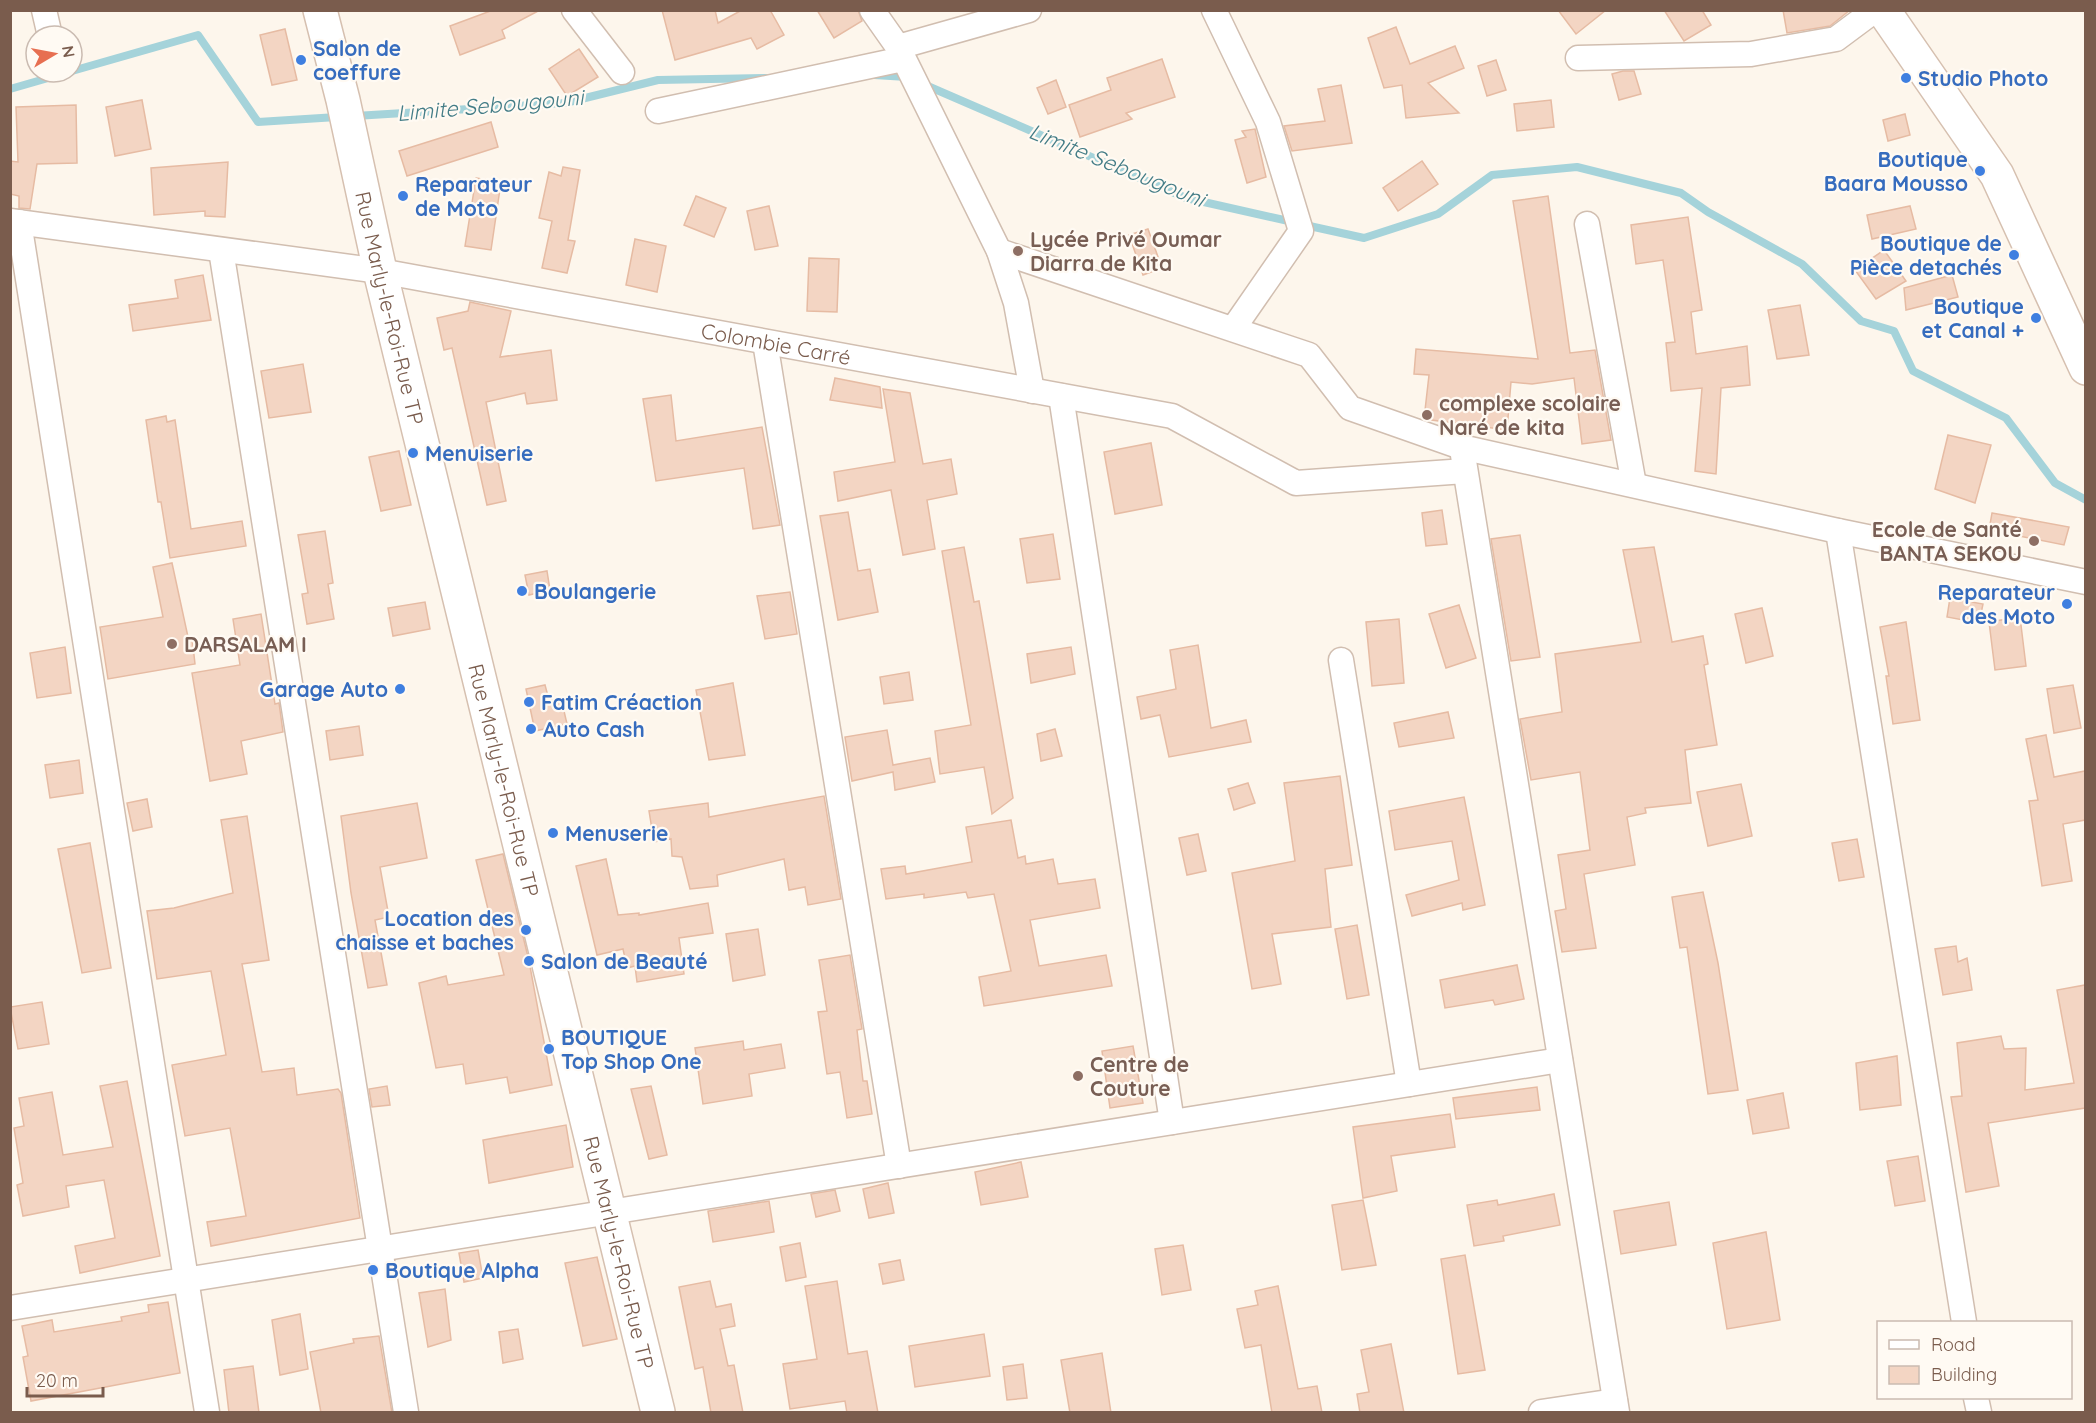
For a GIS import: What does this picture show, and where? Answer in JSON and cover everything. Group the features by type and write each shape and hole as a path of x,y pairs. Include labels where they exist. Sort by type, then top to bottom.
{"street":[{"name":"Rue Marly-le-Roi-Rue TP","path":"320,10 344,100 380,271 658,1413"},
{"path":"574,10 622,72"},
{"path":"872,10 900,53 999,251 1016,303 1032,391"},
{"path":"658,111 900,53 1029,10"},
{"path":"1214,10 1268,122 1301,231 1233,329"},
{"path":"1578,58 1751,54 1836,39 1875,10"},
{"path":"1883,10 1997,175 2085,368"},
{"path":"15,222 207,1413"},
{"name":"Colombie Carré","path":"15,222 380,271 1172,416 1296,483 1465,471"},
{"path":"1587,224 1634,485"},
{"path":"221,250 406,1413"},
{"path":"999,251 1309,355 1350,408 1461,447 1838,531 2085,582"},
{"path":"765,342 899,1166"},
{"path":"1061,396 1172,1122"},
{"path":"1461,447 1616,1407 1541,1413"},
{"path":"1838,531 1964,1321"},
{"path":"1341,660 1408,1084"},
{"path":"10,1308 1560,1060"}],"building":[{"path":"493,10 540,10 502,30 505,38 460,55 450,26"},
{"path":"662,10 715,10 718,23 742,10 770,10 784,35 757,49 751,38 675,60"},
{"path":"817,10 858,10 862,21 834,38"},
{"path":"1558,10 1606,10 1576,34"},
{"path":"1664,10 1702,10 1711,25 1684,41"},
{"path":"1783,10 1850,10 1830,26 1787,33"},
{"path":"1396,27 1410,64 1455,46 1464,68 1428,83 1459,113 1406,118 1402,85 1384,88 1368,38"},
{"path":"285,29 297,80 272,85 260,35"},
{"path":"579,49 598,77 567,96 549,69"},
{"path":"1162,59 1175,97 1126,113 1132,119 1080,137 1069,105 1111,90 1107,78"},
{"path":"1496,60 1506,90 1487,96 1478,66"},
{"path":"1634,71 1641,94 1619,100 1612,74"},
{"path":"1056,80 1066,107 1048,114 1037,88"},
{"path":"1341,85 1352,143 1292,151 1284,126 1325,121 1318,89"},
{"path":"142,100 151,149 115,156 106,107"},
{"path":"1551,100 1554,127 1517,131 1514,104"},
{"path":"76,105 77,163 37,164 30,209 19,208 19,196 10,194 10,161 18,162 16,107"},
{"path":"1905,114 1910,135 1888,141 1883,120"},
{"path":"491,122 498,147 407,176 399,151"},
{"path":"1255,129 1266,177 1247,183 1235,140 1246,137 1242,131"},
{"path":"1422,161 1438,184 1398,211 1383,188"},
{"path":"228,162 225,217 205,216 205,211 154,215 151,168"},
{"path":"563,167 580,170 568,240 575,241 567,273 542,268 552,221 539,218 549,172 561,176"},
{"path":"476,178 501,182 491,250 465,246"},
{"path":"696,196 726,208 714,237 684,225"},
{"path":"1548,196 1570,353 1595,350 1611,440 1582,444 1574,378 1532,384 1511,382 1507,430 1424,419 1429,375 1414,374 1416,349 1538,359 1513,201"},
{"path":"769,206 778,246 755,250 747,211"},
{"path":"1910,206 1916,229 1872,239 1867,215"},
{"path":"1688,217 1702,310 1691,312 1696,354 1747,346 1750,385 1721,388 1716,474 1695,471 1702,388 1671,391 1666,343 1675,342 1663,260 1636,264 1631,225"},
{"path":"1148,229 1162,268 1143,275 1129,235"},
{"path":"635,239 666,246 657,292 626,285"},
{"path":"1884,250 1906,281 1876,299 1855,270"},
{"path":"809,258 839,259 837,312 807,311"},
{"path":"203,275 211,320 133,331 129,305 178,298 175,280"},
{"path":"1952,275 1958,297 1906,310 1904,288"},
{"path":"470,302 511,311 500,357 551,350 557,400 527,404 525,393 486,402 506,501 487,505 452,348 444,350 437,318 468,311"},
{"path":"1800,305 1809,355 1777,359 1768,310"},
{"path":"303,364 311,412 269,418 261,371"},
{"path":"835,378 880,387 882,408 830,400"},
{"path":"883,389 910,393 923,464 951,459 957,494 927,500 935,549 903,555 891,490 838,501 834,472 895,462"},
{"path":"671,395 676,441 762,427 780,525 753,529 744,468 656,481 643,399"},
{"path":"166,416 167,422 175,420 191,529 242,521 246,546 170,558 161,502 158,502 146,420"},
{"path":"1948,435 1991,445 1975,503 1935,489"},
{"path":"1151,443 1162,505 1115,514 1104,452"},
{"path":"399,451 411,505 381,511 369,457"},
{"path":"1442,510 1447,544 1426,546 1422,513"},
{"path":"848,512 858,571 870,569 878,612 838,620 820,516"},
{"path":"1992,513 2069,527 2064,545 1989,530"},
{"path":"325,531 333,583 328,584 334,619 307,624 302,594 308,593 298,535"},
{"path":"1053,534 1060,579 1027,583 1020,539"},
{"path":"1520,535 1540,657 1511,661 1491,539"},
{"path":"964,547 974,602 979,601 1013,798 992,814 984,767 940,774 935,731 971,725 942,551"},
{"path":"1654,547 1672,642 1703,636 1708,664 1704,665 1717,745 1685,750 1691,803 1645,808 1646,813 1627,817 1635,865 1584,874 1596,948 1562,952 1555,911 1566,909 1558,855 1590,850 1580,772 1531,780 1520,719 1562,712 1555,654 1641,642 1623,550"},
{"path":"172,563 188,637 192,637 195,664 108,679 100,627 163,617 153,567"},
{"path":"547,571 550,590 529,595 525,575"},
{"path":"790,592 797,634 765,639 757,596"},
{"path":"1950,598 1983,604 1979,623 1947,617"},
{"path":"425,602 430,629 393,636 388,608"},
{"path":"1459,605 1476,658 1446,668 1429,614"},
{"path":"1762,608 1773,656 1746,663 1735,614"},
{"path":"261,614 275,704 279,703 283,732 241,741 247,774 210,781 192,673 240,665 233,619"},
{"path":"2020,617 2026,666 1995,670 1989,622"},
{"path":"1399,619 1404,683 1372,686 1366,622"},
{"path":"1906,622 1920,720 1893,724 1886,676 1889,676 1880,627"},
{"path":"1198,645 1211,728 1246,720 1251,742 1169,757 1160,715 1141,719 1137,697 1176,689 1170,650"},
{"path":"65,647 71,693 37,698 30,653"},
{"path":"1071,647 1075,674 1031,683 1027,654"},
{"path":"909,672 913,700 884,704 880,677"},
{"path":"733,683 745,755 709,760 696,690"},
{"path":"545,685 549,700 561,698 567,724 535,731 526,689"},
{"path":"2073,685 2081,728 2054,733 2047,689"},
{"path":"1448,712 1454,738 1399,747 1394,723"},
{"path":"359,726 363,755 330,760 326,731"},
{"path":"1055,729 1062,756 1041,761 1037,734"},
{"path":"887,730 893,765 930,758 935,782 895,790 893,772 852,781 845,737"},
{"path":"2046,735 2054,777 2085,771 2085,820 2063,824 2072,881 2042,886 2029,801 2038,800 2026,739"},
{"path":"79,760 83,793 50,798 45,765"},
{"path":"1340,776 1352,865 1325,869 1331,927 1272,934 1281,984 1252,989 1232,873 1295,861 1284,783"},
{"path":"1248,783 1255,803 1234,810 1228,789"},
{"path":"1741,784 1752,836 1708,846 1697,792"},
{"path":"824,796 841,899 808,905 805,887 789,890 784,859 717,875 718,886 690,889 682,857 672,856 671,839 654,842 649,811 708,803 709,817"},
{"path":"1464,797 1485,905 1463,910 1462,903 1412,916 1406,895 1459,880 1452,841 1395,850 1389,811"},
{"path":"147,799 152,827 133,831 127,803"},
{"path":"417,803 427,858 380,867 389,917 375,920 387,985 368,988 351,893 341,816"},
{"path":"247,816 269,960 242,964 262,1072 294,1068 297,1095 338,1089 341,1093 360,1218 211,1246 207,1222 246,1216 230,1128 185,1136 172,1065 226,1055 211,971 157,979 147,911 174,908 233,893 221,820"},
{"path":"1011,820 1018,858 1025,856 1026,864 1053,859 1058,884 1095,879 1100,908 1030,920 1039,966 1106,955 1112,986 984,1006 979,977 1011,971 994,894 968,898 966,892 924,898 924,894 886,899 881,869 905,866 906,874 972,862 966,827"},
{"path":"1198,834 1206,871 1187,875 1179,838"},
{"path":"1857,839 1864,877 1839,881 1832,843"},
{"path":"90,843 111,968 82,973 58,849"},
{"path":"503,854 529,961 552,1085 510,1093 507,1077 466,1084 463,1064 436,1068 419,983 446,976 448,985 504,975 476,860"},
{"path":"606,859 618,915 639,913 639,915 708,903 713,933 679,938 684,974 637,982 635,966 627,968 623,949 597,955 576,866"},
{"path":"1703,892 1718,963 1738,1090 1708,1094 1687,947 1680,948 1672,897"},
{"path":"1357,925 1369,995 1347,999 1335,929"},
{"path":"758,929 765,975 733,981 726,934"},
{"path":"1956,946 1958,962 1967,958 1972,990 1943,995 1935,949"},
{"path":"850,955 862,1029 857,1030 863,1081 867,1081 872,1114 847,1118 840,1072 827,1074 818,1012 827,1011 819,960"},
{"path":"1517,965 1524,999 1495,1005 1493,1000 1445,1008 1440,980"},
{"path":"2085,985 2085,1108 1988,1123 1999,1186 1966,1192 1951,1097 1962,1096 1957,1043 2001,1036 2004,1049 2026,1048 2025,1090 2074,1083 2057,990"},
{"path":"42,1002 49,1044 18,1049 10,1007"},
{"path":"743,1041 744,1050 781,1044 785,1068 749,1074 752,1096 703,1104 695,1048"},
{"path":"1133,1046 1143,1103 1110,1108 1102,1051"},
{"path":"1897,1056 1901,1105 1860,1110 1856,1063"},
{"path":"127,1081 160,1256 80,1273 75,1246 115,1238 104,1180 66,1186 69,1207 23,1216 17,1185 23,1183 14,1128 24,1126 19,1098 52,1092 63,1155 113,1147 100,1086"},
{"path":"387,1086 390,1105 372,1107 369,1089"},
{"path":"651,1086 667,1155 649,1159 631,1089"},
{"path":"1537,1087 1540,1110 1456,1119 1453,1098"},
{"path":"1783,1093 1789,1128 1753,1134 1747,1100"},
{"path":"1450,1114 1455,1147 1391,1156 1397,1191 1363,1198 1353,1127"},
{"path":"566,1125 573,1167 489,1183 483,1140"},
{"path":"1918,1156 1925,1201 1895,1206 1887,1161"},
{"path":"1021,1162 1028,1197 981,1205 975,1172"},
{"path":"888,1183 894,1213 869,1218 863,1189"},
{"path":"835,1190 840,1211 816,1217 811,1194"},
{"path":"1554,1194 1560,1225 1503,1236 1504,1241 1474,1246 1467,1205 1497,1200 1498,1205"},
{"path":"1363,1200 1376,1265 1342,1270 1332,1205"},
{"path":"769,1201 774,1232 713,1242 708,1211"},
{"path":"1669,1202 1676,1245 1621,1254 1614,1211"},
{"path":"1766,1232 1780,1320 1727,1329 1713,1243"},
{"path":"800,1243 806,1277 786,1281 780,1247"},
{"path":"1183,1245 1191,1290 1162,1295 1155,1249"},
{"path":"478,1250 483,1278 464,1282 459,1253"},
{"path":"1465,1255 1485,1370 1458,1374 1441,1259"},
{"path":"597,1257 617,1339 583,1346 565,1263"},
{"path":"900,1260 904,1280 883,1284 879,1264"},
{"path":"710,1281 716,1307 731,1304 735,1326 720,1329 728,1366 734,1365 743,1413 711,1413 703,1367 695,1369 679,1287"},
{"path":"837,1281 848,1354 867,1351 878,1413 847,1413 845,1401 790,1409 783,1364 817,1359 805,1286"},
{"path":"1278,1286 1298,1389 1317,1386 1322,1413 1272,1413 1261,1345 1245,1348 1237,1309 1258,1305 1255,1291"},
{"path":"445,1289 451,1340 428,1347 419,1293"},
{"path":"168,1302 180,1373 31,1401 23,1357 28,1356 22,1326 52,1320 54,1332 122,1321 121,1317 149,1312 148,1305"},
{"path":"300,1314 308,1369 280,1375 272,1320"},
{"path":"518,1329 523,1359 503,1363 499,1332"},
{"path":"984,1334 990,1376 915,1387 909,1346"},
{"path":"379,1336 392,1413 321,1413 310,1352 354,1343 353,1339"},
{"path":"1391,1344 1404,1413 1360,1413 1357,1394 1369,1392 1361,1350"},
{"path":"1102,1353 1111,1413 1070,1413 1061,1360"},
{"path":"1023,1364 1027,1398 1007,1400 1003,1367"},
{"path":"253,1366 259,1413 229,1413 224,1370"}],"waterway":[{"name":"Limite Sebougouni","path":"84,68 198,35 258,122 337,117"},
{"name":"Limite Sebougouni","path":"874,75 907,77"},
{"name":"Limite Sebougouni","path":"355,116 565,103 658,80 766,78"},
{"name":"Limite Sebougouni","path":"10,89 27,84"},
{"name":"Limite Sebougouni","path":"923,84 1186,198 1293,222"},
{"name":"Limite Sebougouni","path":"1305,225 1364,238 1438,214 1492,175 1577,167 1681,193 1708,212 1802,264 1861,321 1894,331 1913,371 2006,418 2055,483 2086,500"}],"place":[{"name":"Salon de coeffure","path":"301,60"},
{"name":"Studio Photo","path":"1906,78"},
{"name":"Boutique Baara Mousso","path":"1980,171"},
{"name":"Reparateur de Moto","path":"403,196"},
{"name":"Lycée Privé Oumar Diarra de Kita","path":"1018,251"},
{"name":"Boutique de Pièce detachés","path":"2014,255"},
{"name":"Boutique et Canal +","path":"2036,318"},
{"name":"complexe scolaire Naré de kita","path":"1427,415"},
{"name":"Menuiserie","path":"413,453"},
{"name":"Ecole de Santé BANTA SEKOU","path":"2034,541"},
{"name":"Boulangerie","path":"522,591"},
{"name":"Reparateur des Moto","path":"2067,604"},
{"name":"DARSALAM I","path":"172,644"},
{"name":"Garage Auto","path":"400,689"},
{"name":"Fatim Créaction","path":"529,702"},
{"name":"Auto Cash","path":"531,729"},
{"name":"Menuserie","path":"553,833"},
{"name":"Location des chaisse et baches","path":"526,930"},
{"name":"Salon de Beauté","path":"529,961"},
{"name":"BOUTIQUE Top Shop One","path":"549,1049"},
{"name":"Centre de Couture","path":"1078,1076"},
{"name":"Boutique Alpha","path":"373,1270"}]}
